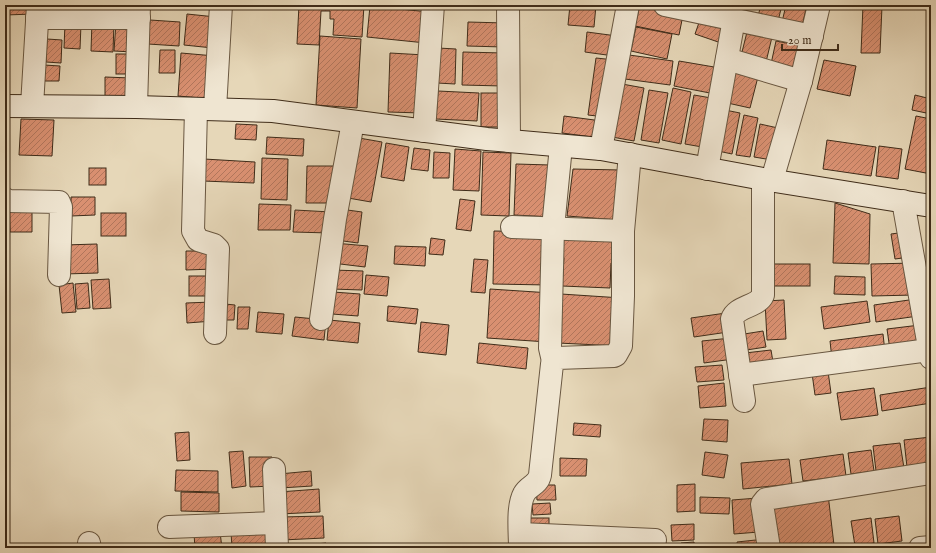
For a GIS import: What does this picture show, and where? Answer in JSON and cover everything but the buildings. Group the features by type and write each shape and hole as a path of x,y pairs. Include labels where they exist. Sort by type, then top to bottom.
{"street":[{"path":"215,333 218,249 214,245 198,240 193,231 206,109 221,5"},
{"path":"424,131 433,5"},
{"path":"508,5 509,141"},
{"path":"601,149 628,5"},
{"path":"665,5 812,36"},
{"path":"744,401 732,319 736,313 760,299 763,295 768,180 801,81 819,5"},
{"path":"32,106 38,11 139,12 136,107"},
{"path":"707,169 734,19"},
{"path":"727,59 801,81"},
{"path":"5,106 136,107 273,111 509,141 601,149 768,180 931,206"},
{"path":"321,319 335,219 353,122"},
{"path":"561,146 553,228 550,348 553,361 546,404 539,478 536,484 525,492 524,495 521,510 520,541 655,540"},
{"path":"553,361 557,358 614,356 621,346 623,231 630,154"},
{"path":"5,199 8,201 58,202 61,207 59,275"},
{"path":"740,375 930,354 903,202"},
{"path":"512,227 623,231"},
{"path":"274,469 278,548"},
{"path":"769,548 762,504 766,499 931,473"},
{"path":"169,527 276,523"},
{"path":"920,548 931,547"}]}
